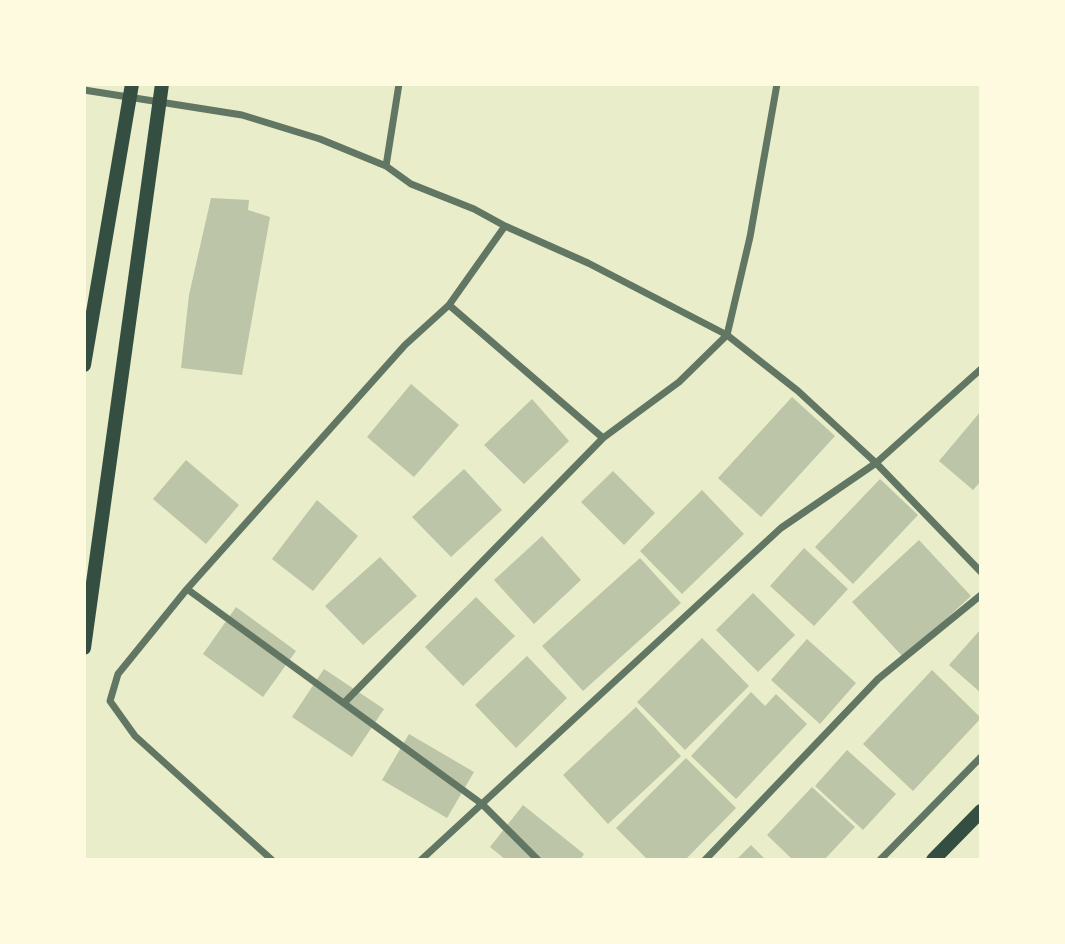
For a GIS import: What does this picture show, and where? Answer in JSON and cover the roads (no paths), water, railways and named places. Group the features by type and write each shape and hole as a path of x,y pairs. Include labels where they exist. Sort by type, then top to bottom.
{"main road":[{"path":"84,648 162,84"},
{"path":"84,365 131,91"},
{"path":"933,860 981,811"}],"street":[{"path":"386,166 399,84"},
{"path":"344,703 603,438 678,382 727,335 750,237 777,84"},
{"path":"84,90 131,91 159,102 242,115 320,139 386,166 411,184 474,209 588,263 727,335 798,391 876,463 981,572"},
{"path":"272,860 135,736 110,701 118,674 187,589 405,345 449,306 505,226"},
{"path":"449,306 603,438"},
{"path":"421,860 781,528 876,463 981,369"},
{"path":"187,589 482,804 538,860"},
{"path":"705,860 878,679 981,595"},
{"path":"880,860 981,757"}]}
